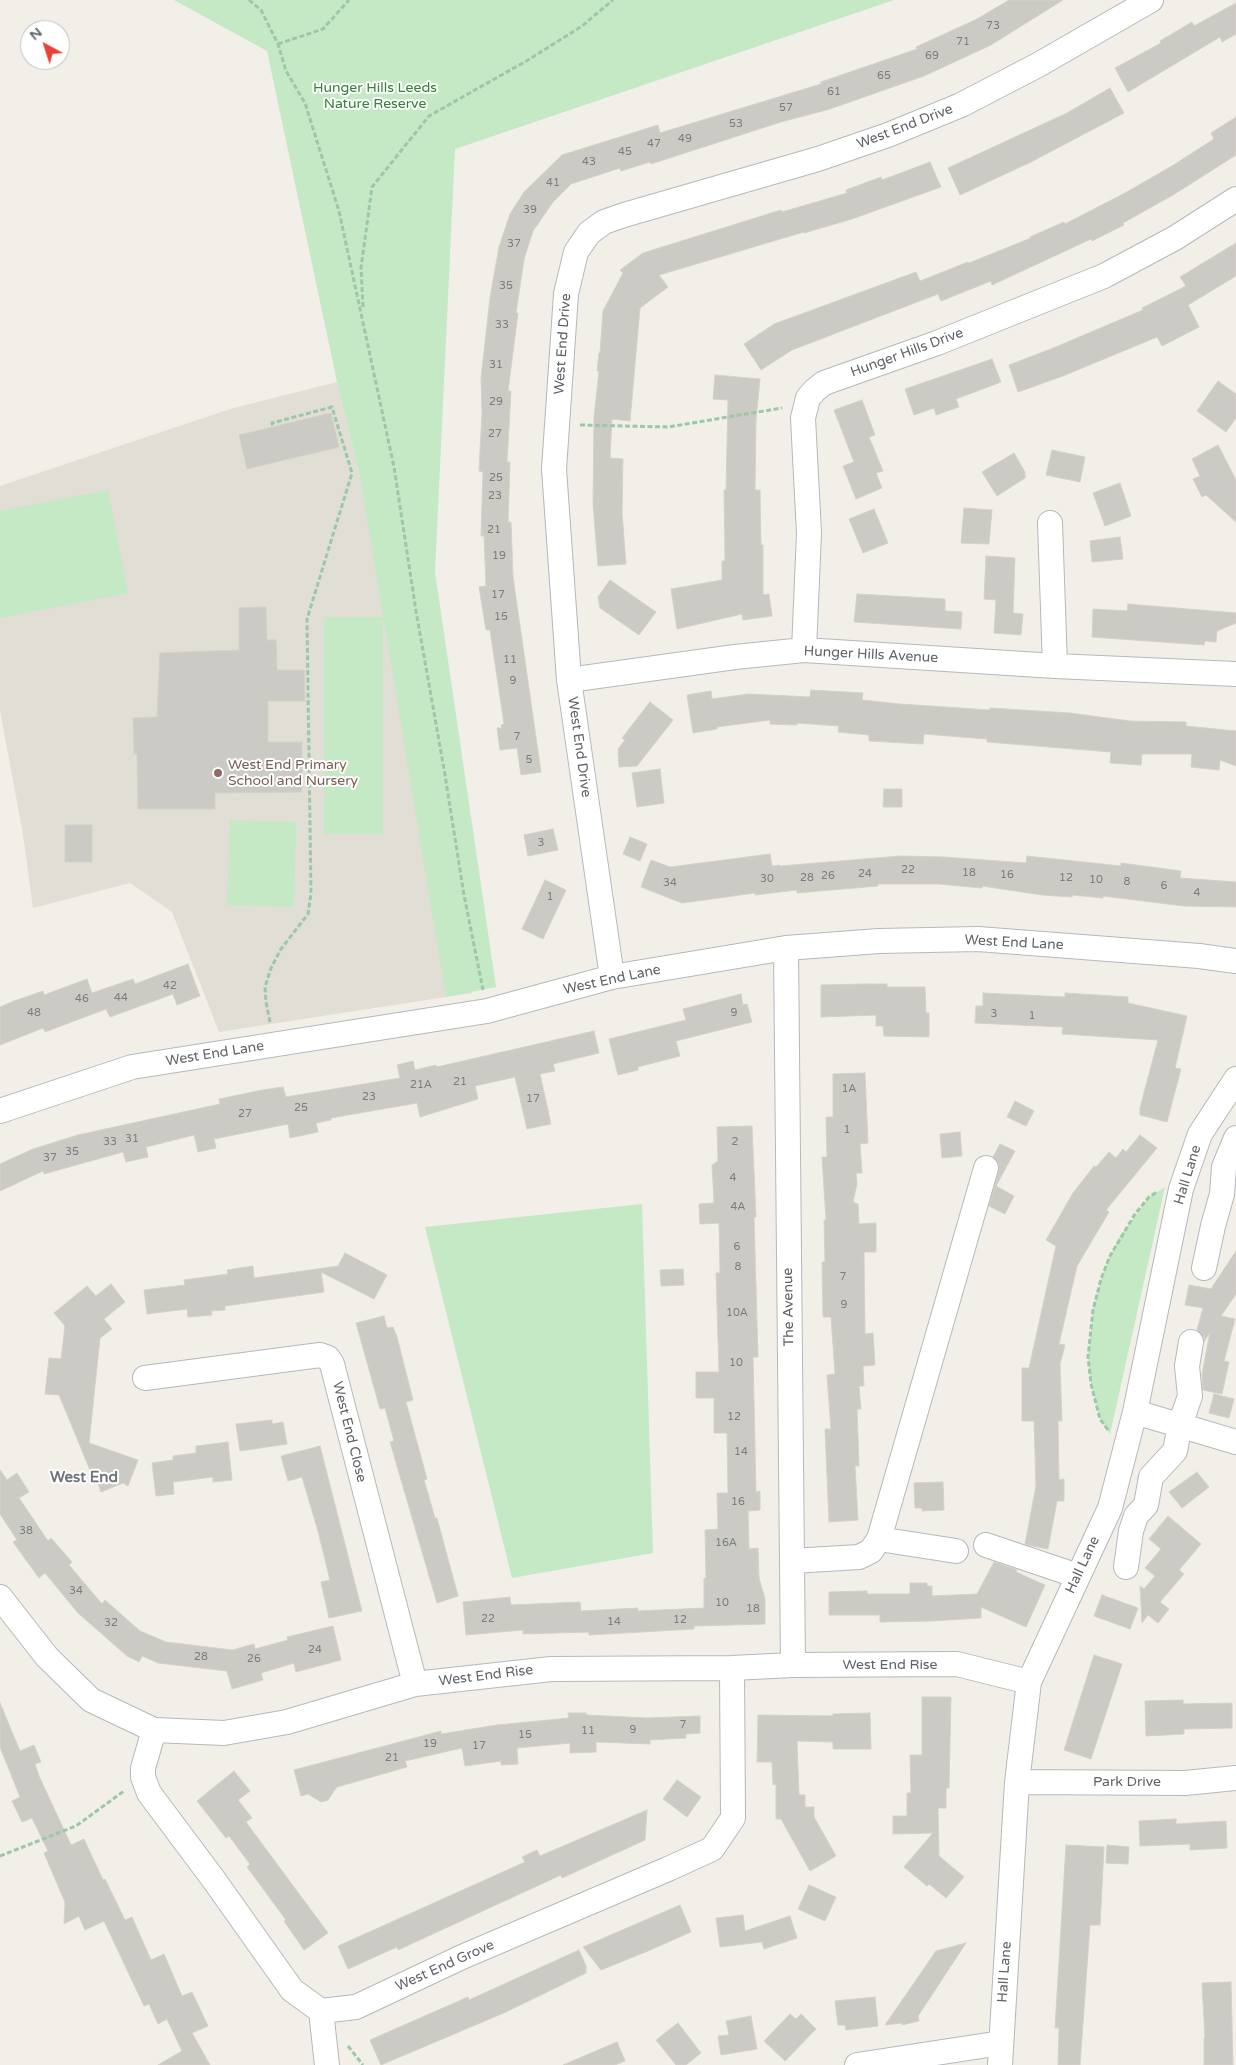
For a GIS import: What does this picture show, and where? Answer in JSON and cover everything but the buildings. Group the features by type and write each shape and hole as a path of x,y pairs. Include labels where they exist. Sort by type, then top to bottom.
{"street":[{"name":"West End Drive","path":"612,977 569,680 554,469 566,294 576,252 589,233 604,222 818,159 888,135 961,106 1038,65 1150,0"},
{"name":"Hunger Hills Drive","path":"804,408 808,398 824,383 937,343 1104,276 1175,238 1236,199"},
{"path":"804,408 809,533 804,650"},
{"path":"1050,522 1055,666"},
{"name":"Hunger Hills Avenue","path":"569,680 735,657 804,650 1055,666 1236,674"},
{"name":"West End Lane","path":"0,1111 132,1068 487,1011 612,977 786,948 879,941 978,939 1198,956 1236,961"},
{"name":"The Avenue","path":"786,948 792,1665"},
{"name":"Hall Lane","path":"1001,2054 1017,1782 1029,1682 1110,1508 1135,1412 1181,1189 1200,1134 1236,1079"},
{"path":"1204,1268 1229,1196 1224,1167 1236,1138"},
{"path":"792,1562 859,1557 871,1551 878,1540 986,1168"},
{"path":"1126,1567 1131,1531 1136,1516 1146,1505 1152,1476 1175,1451 1180,1425 1190,1396 1187,1366 1191,1342"},
{"name":"West End Close","path":"145,1378 320,1355 328,1358 332,1364 414,1684"},
{"path":"1135,1412 1236,1442"},
{"path":"878,1540 956,1551"},
{"path":"986,1545 1078,1576"},
{"name":"West End Rise","path":"0,1597 47,1657 92,1700 154,1730 224,1733 287,1722 414,1684 550,1669 957,1664 1029,1682"},
{"name":"West End Grove","path":"321,2011 356,2007 462,1957 668,1869 712,1848 733,1818 732,1668"},
{"path":"154,1730 143,1768 143,1778 149,1793 292,1990 321,2011 327,2065"},
{"name":"Park Drive","path":"1017,1782 1185,1783 1236,1778"},
{"path":"857,2065 1001,2054"}],"path":[{"path":"249,0 261,10 278,44 286,71 305,103 340,211 394,467 416,611 464,895 487,1011"},
{"path":"278,44 323,29 349,0"},
{"path":"363,318 361,268 372,187 429,116 528,60 582,26 613,0"},
{"path":"557,424 668,427 789,407 804,408"},
{"path":"273,427 272,423 332,408 352,473 307,619 311,892 308,914 280,949 265,987 266,1002 276,1044"},
{"path":"1123,1457 1100,1419 1091,1384 1088,1357 1093,1310 1101,1279 1110,1256 1135,1214 1148,1197 1187,1171"},
{"path":"0,1856 76,1826 143,1778"}],"shaded area":[{"name":"West End Primary School and Nursery","path":"337,382 360,477 472,993 219,1032 172,912 130,883 33,908 23,834 0,711 0,486 230,409"}],"green space":[{"name":"Hunger Hills Leeds Nature Reserve","path":"174,0 894,0 455,149 435,572 496,987 446,997 360,477 337,382 267,51"},
{"path":"108,490 128,593 0,618 0,511"},
{"path":"324,617 383,617 383,834 324,834"},
{"path":"230,820 296,822 294,907 227,905"},
{"path":"1165,1187 1110,1434 1100,1419 1091,1384 1088,1357 1093,1310 1101,1279 1120,1236 1149,1197"},
{"path":"642,1204 653,1553 512,1578 425,1227"}],"place":[{"name":"West End Primary School and Nursery","path":"218,773"}],"district":[{"name":"West End","path":"84,1478"}]}
